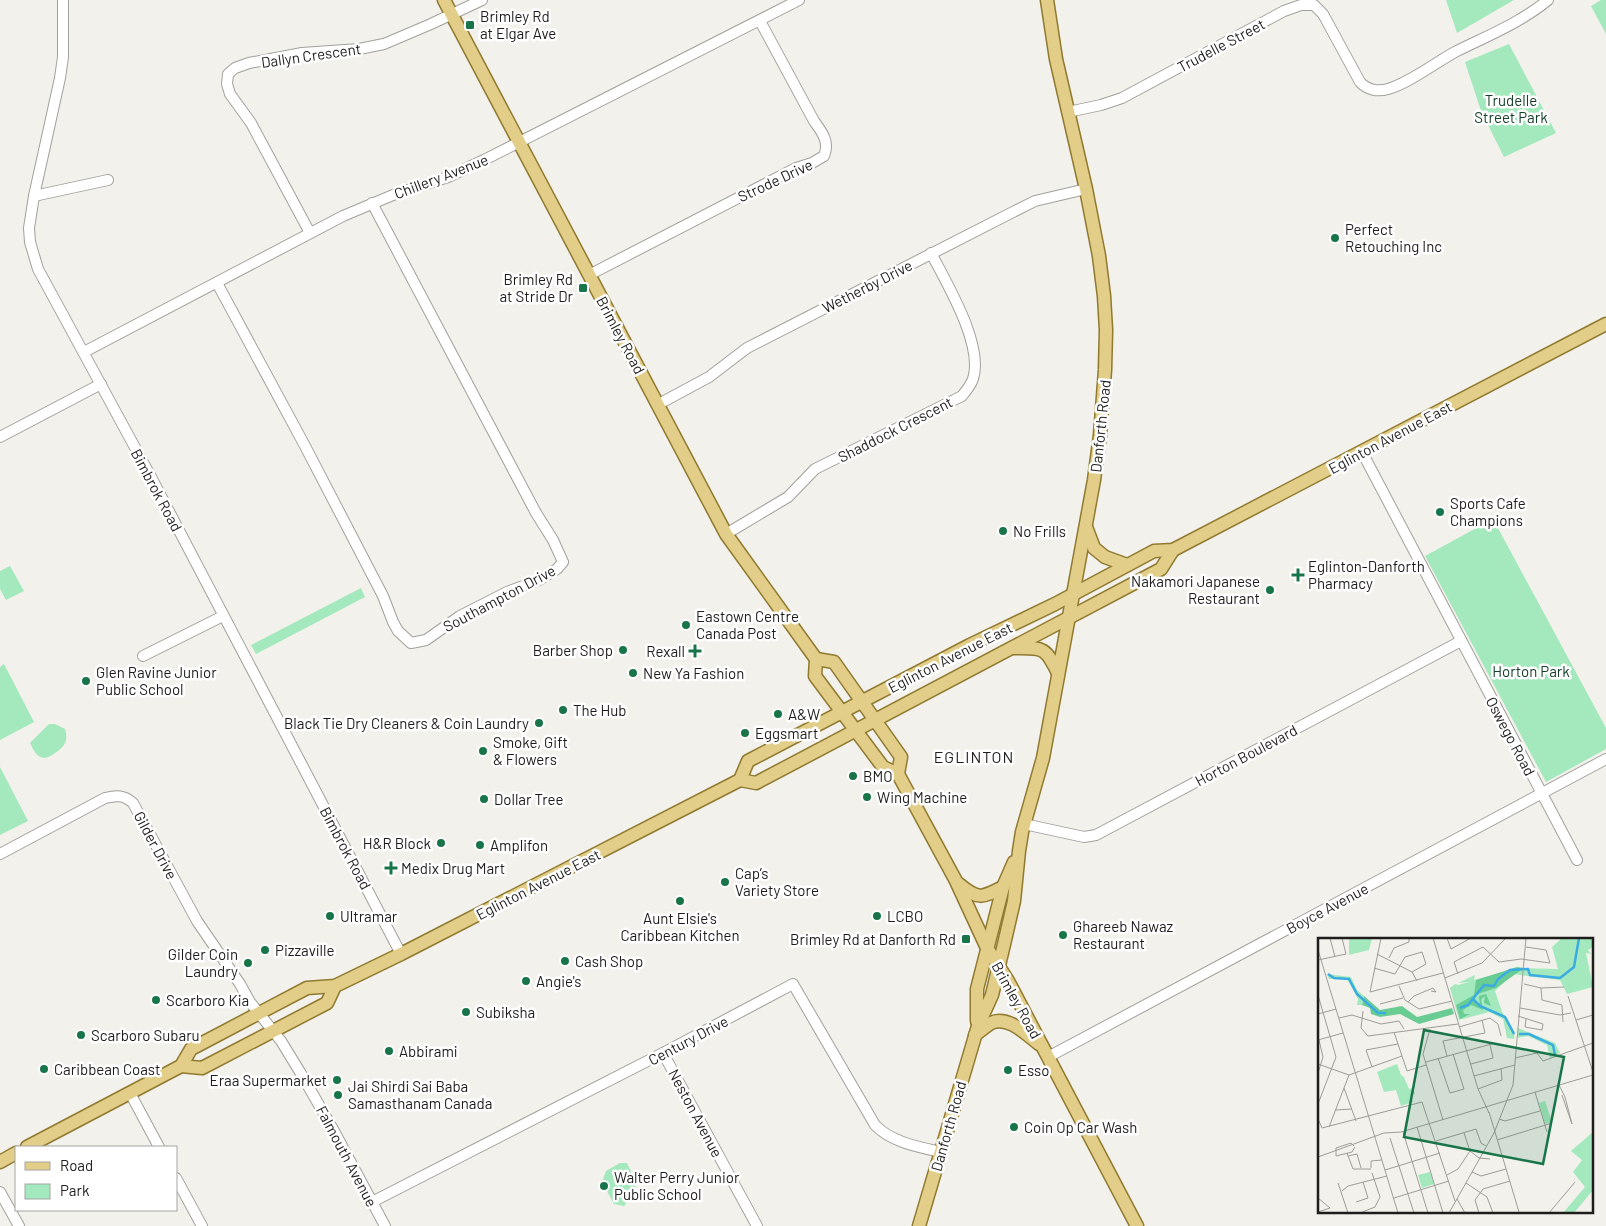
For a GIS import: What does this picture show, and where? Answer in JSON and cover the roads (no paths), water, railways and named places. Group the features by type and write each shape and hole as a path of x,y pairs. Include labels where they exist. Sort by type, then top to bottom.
{"main road":[{"name":"Brimley Road","path":"444,0 726,534 816,659 815,676 883,767 898,774 956,881 987,948 1045,1051 1136,1226"},
{"name":"Danforth Road","path":"919,1226 976,1031 992,995 1014,901 1019,851 1024,824 1042,758 1086,526 1100,436 1105,370 1106,330 1104,296 1099,256 1086,188 1056,60 1047,0"},
{"name":"Eglinton Avenue East","path":"740,780 748,761 1055,604 1074,592 1127,565 1154,552 1173,550 1606,324"},
{"path":"1086,526 1094,548 1105,557 1127,565"},
{"name":"Eglinton Avenue East","path":"29,1146 181,1066 191,1049 259,1012 307,988 335,986 740,780 756,783 856,731 1161,569 1173,550"},
{"path":"1012,648 1042,649 1050,655 1058,673"},
{"name":"Brimley Road","path":"816,659 834,662 901,757 898,774"},
{"name":"Danforth Road","path":"976,1031 977,989 1003,887 1019,851"},
{"path":"956,881 971,894 985,896 1003,887"},
{"name":"Eglinton Avenue East","path":"181,1066 202,1068 327,1003 335,986"},
{"path":"976,1031 991,1023 1002,1020 1012,1024 1045,1051"},
{"path":"0,1162 15,1154"}],"street":[{"name":"Bimbrok Road","path":"63,0 63,57 60,78 34,196 29,228 30,242 38,269 151,477 401,954"},
{"path":"452,15 482,0"},
{"name":"Chillery Avenue","path":"84,352 343,216 372,203 448,177 519,143 799,0"},
{"name":"Trudelle Street","path":"1068,112 1101,105 1122,98 1284,11 1301,5 1314,5 1323,14 1365,88 1387,90 1512,24 1548,0"},
{"name":"Dallyn Crescent","path":"310,233 252,123 230,94 227,84 228,74 235,68 283,56 359,49 384,44 452,15"},
{"name":"Strode Drive","path":"589,274 796,168 812,163 824,156 827,144 822,132 814,121 760,20"},
{"path":"34,196 108,180"},
{"name":"Wetherby Drive","path":"657,404 709,377 747,348 931,253 1035,201 1086,188"},
{"name":"Southampton Drive","path":"217,282 383,596 392,622 398,631 411,643 426,640 460,616 507,592 539,580 557,569 563,562 372,203"},
{"name":"Shaddock Crescent","path":"726,534 788,496 815,469 962,396 968,388 973,379 974,354 964,319 931,253"},
{"path":"0,436 101,384"},
{"name":"Oswego Road","path":"1362,452 1577,860"},
{"path":"143,656 223,616"},
{"name":"Horton Boulevard","path":"1024,824 1084,837 1096,835 1461,641"},
{"name":"Boyce Avenue","path":"1045,1051 1606,759"},
{"name":"Gilder Drive","path":"0,854 106,798 117,795 124,797 137,810 196,921 240,984 250,1002 259,1012"},
{"name":"Century Drive","path":"372,1202 793,984 875,1125 882,1133 916,1146 941,1152"},
{"name":"Falmouth Avenue","path":"259,1012 281,1041 316,1098 384,1226"},
{"name":"Neston Avenue","path":"663,1053 756,1226"},
{"path":"130,1093 158,1146"},
{"path":"178,1182 202,1226"},
{"path":"0,1192 19,1226"}],"place":[{"name":"Brimley Rd at Elgar Ave","path":"470,25"},
{"name":"Perfect Retouching Inc","path":"1335,238"},
{"name":"Brimley Rd at Stride Dr","path":"583,288"},
{"name":"Sports Cafe Champions","path":"1440,512"},
{"name":"No Frills","path":"1003,531"},
{"name":"Eglinton-Danforth Pharmacy","path":"1298,575"},
{"name":"Nakamori Japanese Restaurant","path":"1270,590"},
{"name":"Eastown Centre Canada Post","path":"686,625"},
{"name":"Barber Shop","path":"623,650"},
{"name":"Rexall","path":"695,651"},
{"name":"New Ya Fashion","path":"633,673"},
{"name":"Glen Ravine Junior Public School","path":"86,681"},
{"name":"The Hub","path":"563,710"},
{"name":"A&W","path":"778,714"},
{"name":"Black Tie Dry Cleaners & Coin Laundry","path":"539,723"},
{"name":"Eggsmart","path":"745,733"},
{"name":"Smoke, Gift & Flowers","path":"483,751"},
{"name":"BMO","path":"853,776"},
{"name":"Wing Machine","path":"867,797"},
{"name":"Dollar Tree","path":"484,799"},
{"name":"H&R Block","path":"441,843"},
{"name":"Amplifon","path":"480,845"},
{"name":"Medix Drug Mart","path":"391,868"},
{"name":"Cap’s Variety Store","path":"725,882"},
{"name":"Aunt Elsie's Caribbean Kitchen","path":"680,901"},
{"name":"Ultramar","path":"330,916"},
{"name":"LCBO","path":"877,916"},
{"name":"Ghareeb Nawaz Restaurant","path":"1063,935"},
{"name":"Brimley Rd at Danforth Rd","path":"966,939"},
{"name":"Pizzaville","path":"265,950"},
{"name":"Cash Shop","path":"565,961"},
{"name":"Gilder Coin Laundry","path":"248,963"},
{"name":"Angie's","path":"526,981"},
{"name":"Scarboro Kia","path":"156,1000"},
{"name":"Subiksha","path":"466,1012"},
{"name":"Scarboro Subaru","path":"81,1035"},
{"name":"Abbirami","path":"389,1051"},
{"name":"Caribbean Coast","path":"44,1069"},
{"name":"Esso","path":"1008,1070"},
{"name":"Eraa Supermarket","path":"337,1080"},
{"name":"Jai Shirdi Sai Baba Samasthanam Canada","path":"338,1095"},
{"name":"Coin Op Car Wash","path":"1014,1127"},
{"name":"Walter Perry Junior Public School","path":"604,1186"}],"district":[{"name":"EGLINTON","path":"974,756"}],"park label":[{"name":"Trudelle Street Park","path":"1511,108"},
{"name":"Horton Park","path":"1531,671"}]}
